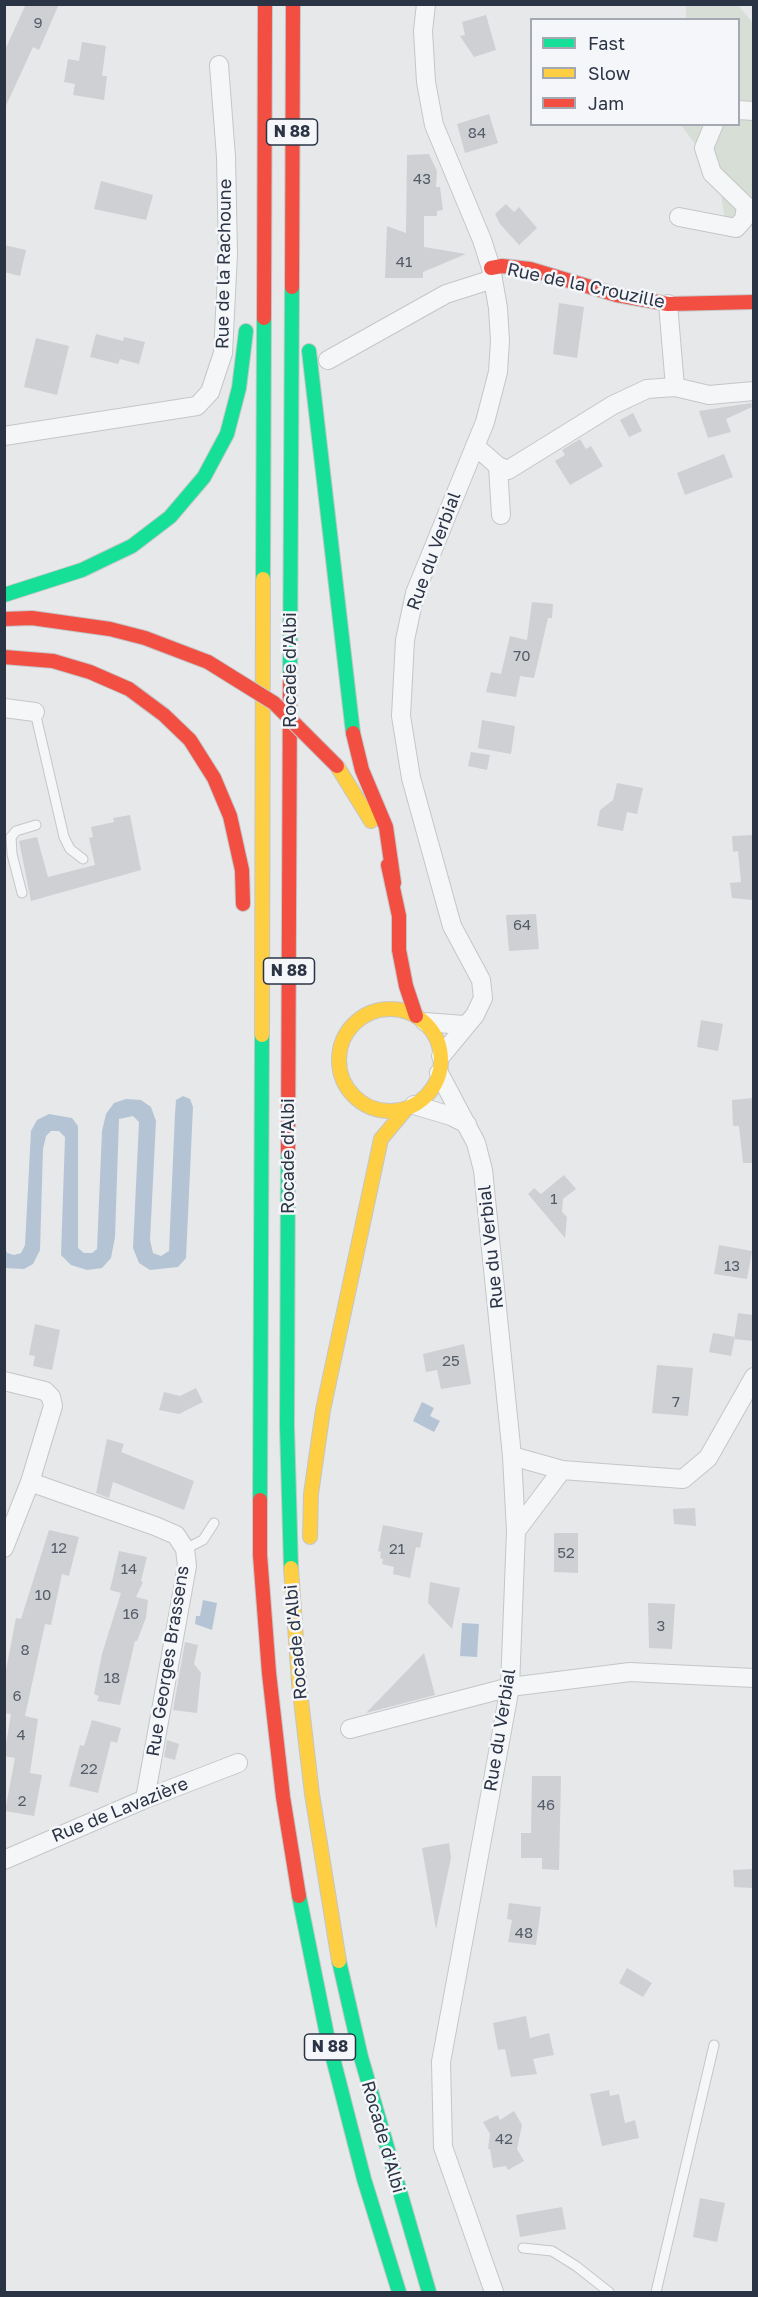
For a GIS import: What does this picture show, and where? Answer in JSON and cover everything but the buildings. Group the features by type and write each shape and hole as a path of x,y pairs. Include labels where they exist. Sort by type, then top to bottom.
{"main road":[{"name":"Rocade d'Albi","path":"265,4 260,1556 269,1673 284,1806 308,1948 327,2035 364,2179 399,2292"},
{"name":"Rocade d'Albi","path":"293,4 288,1503 299,1683 312,1794 336,1945 364,2067 429,2292"},
{"path":"250,295 251,275 265,230"},
{"path":"291,260 305,280 306,304"},
{"name":"Rue de la Crouzille","path":"492,274 502,266 530,269 617,295 668,304 753,302"},
{"path":"4,595 82,570 132,546 170,517 204,477 227,434 240,388 248,315"},
{"path":"308,340 352,731 362,770 386,826 399,916 399,950 406,986 420,1019 433,1032 440,1064 425,1097 410,1107 381,1138 323,1410 310,1494 309,1550"},
{"path":"4,619 32,618 145,638 208,662 274,703 337,766 369,815 393,883"},
{"path":"17,633 69,625"},
{"path":"4,657 53,661 129,689 164,715 190,740 214,778 230,816 242,870 244,916"},
{"path":"389,976 399,950"},
{"path":"382,992 351,1027 342,1042 339,1058 345,1082 360,1101 374,1108 391,1111 410,1107"},
{"path":"363,1016 389,1009 420,1019"},
{"path":"247,1281 260,1556"},
{"path":"299,1683 310,1642 309,1630"}],"street":[{"name":"Rue du Verbial","path":"426,4 423,31 426,82 434,125 482,240 492,274 500,341 498,372 485,422 415,593 405,640 401,687 402,716 411,778 437,881 452,926 481,980 483,998 475,1015 464,1025 440,1064 476,1143 483,1170 512,1456 516,1531 510,1687 441,2062 443,2148 494,2292"},
{"name":"Rue de la Rachoune","path":"4,436 197,406 210,392 223,353 228,254 226,157 219,65"},
{"path":"679,217 720,227 736,228 744,219 746,206 712,173 704,148 713,126"},
{"path":"328,360 446,294 492,274"},
{"path":"668,304 675,387"},
{"path":"475,446 498,466 508,470 613,405 647,389 675,387 709,395 753,391"},
{"path":"498,466 501,514"},
{"path":"4,708 35,712"},
{"path":"420,1019 464,1025"},
{"path":"410,1107 451,1116 467,1124"},
{"path":"512,1456 562,1470 683,1479 708,1458 753,1377"},
{"path":"4,1382 45,1390 51,1397 53,1406 30,1482 4,1548"},
{"path":"516,1531 562,1470"},
{"name":"Rue Georges Brassens","path":"30,1482 156,1526 176,1535 185,1549 187,1566 145,1798"},
{"path":"350,1729 510,1687 630,1672 753,1678"},
{"name":"Rue de Lavazière","path":"4,1860 145,1798 238,1763"}],"lane":[{"path":"35,712 64,837 70,849 83,859"},
{"path":"22,893 8,855 11,837 16,831 36,825"},
{"path":"185,1549 203,1540 214,1523"},
{"path":"656,2292 714,2045"},
{"path":"522,2248 552,2251 576,2266 609,2292"}],"shaded area":[{"path":"686,5 738,5 753,23 753,226 725,221 718,175 682,126 740,126 740,18 686,18"}],"water":[{"path":"183,1096 190,1099 193,1107 186,1258 178,1267 150,1270 139,1263 133,1248 139,1122 133,1116 119,1119 115,1237 111,1258 102,1268 87,1270 71,1265 61,1255 65,1137 59,1131 51,1131 46,1136 43,1149 40,1250 33,1264 24,1269 5,1268 5,1247 7,1253 14,1255 21,1253 25,1245 31,1131 37,1120 49,1114 72,1118 78,1126 78,1248 84,1253 92,1253 97,1249 102,1131 106,1114 114,1103 126,1099 141,1100 151,1107 156,1121 150,1240 153,1253 161,1256 169,1251 176,1100"},
{"path":"422,1402 434,1408 430,1416 440,1421 434,1432 413,1421"},
{"path":"203,1600 217,1603 212,1630 195,1624 196,1616 200,1616"},
{"path":"462,1623 479,1624 477,1657 460,1656"}],"traffic: fast":[{"path":"290,676 292,287"},
{"path":"263,579 264,318"},
{"path":"4,595 82,570 132,546 170,517 204,477 227,434 239,388 246,331"},
{"path":"309,351 353,733"},
{"path":"260,1500 262,1035"},
{"path":"288,1152 287,1426 291,1568"},
{"path":"299,1896 327,2035 364,2179 399,2292"},
{"path":"339,1961 361,2057 429,2292"}],"traffic: slow":[{"path":"262,1035 263,579"},
{"path":"337,766 371,821"},
{"path":"390,1009 409,1013 426,1024 437,1041 441,1060 437,1079 426,1096 409,1107 390,1111 371,1107 354,1096 343,1079 339,1060 343,1041 354,1024 371,1013 390,1009"},
{"path":"310,1537 311,1494 323,1410 381,1139 407,1108"},
{"path":"291,1568 299,1683 312,1794 339,1961"}],"traffic: jam":[{"path":"264,318 265,4"},
{"path":"292,287 293,4"},
{"path":"491,268 502,266 530,269 617,295 668,304 754,302"},
{"path":"4,619 32,618 110,629 145,638 208,662"},
{"path":"4,657 53,661 90,672 129,689 164,715 190,740 214,778 230,816 242,870 243,904"},
{"path":"208,662 274,703 337,766"},
{"path":"288,1152 290,676"},
{"path":"353,733 362,770 386,827 394,883"},
{"path":"388,865 399,916 399,950 406,986 416,1016"},
{"path":"260,1500 260,1555 269,1673 283,1797 299,1896"}]}
